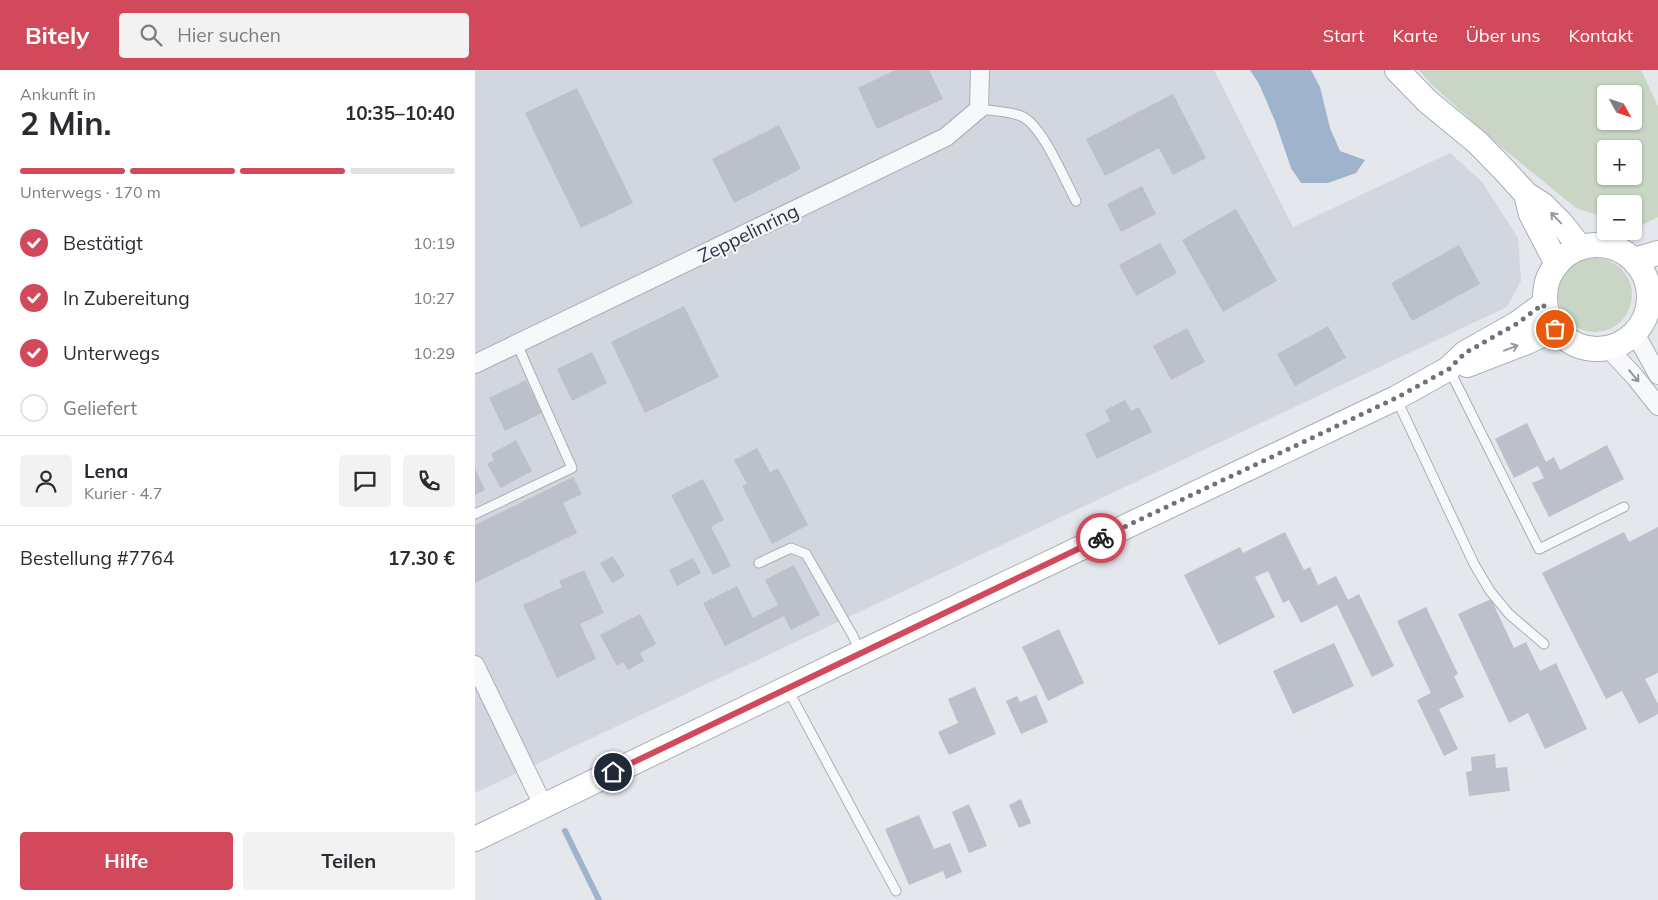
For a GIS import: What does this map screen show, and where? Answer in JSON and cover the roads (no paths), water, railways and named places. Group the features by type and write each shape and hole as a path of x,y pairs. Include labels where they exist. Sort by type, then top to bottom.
{"main road":[{"path":"1397,70 1427,101 1478,143 1526,194 1543,205 1561,223 1580,247"},
{"path":"1526,194 1531,214 1557,264"},
{"path":"1595,244 1609,246 1622,251 1634,260 1653,287 1649,306 1635,333 1623,342 1608,348 1593,349 1579,346 1566,339 1555,329 1543,304 1545,289 1549,276 1567,254 1580,247 1595,244"},
{"path":"1634,260 1658,253"},
{"path":"475,839 1396,398 1449,369 1465,353 1518,323 1543,304"},
{"path":"1449,369 1472,364 1555,329"}],"street":[{"path":"979,109 980,70"},
{"name":"Zeppelinring","path":"475,364 946,137 979,109"},
{"path":"1635,333 1658,375"},
{"path":"1608,348 1635,377 1658,406"},
{"path":"475,665 543,805"}],"lane":[{"path":"979,109 1006,112 1023,117 1037,128 1076,201"},
{"path":"475,514 571,468 517,344"},
{"path":"1449,369 1539,550 1624,507"},
{"path":"1396,398 1475,564 1490,591 1509,614 1544,644"},
{"path":"759,563 791,548 806,554 853,636 860,653"},
{"path":"787,688 896,891"}],"water":[{"path":"1250,70 1311,70 1320,87 1330,128 1340,151 1365,160 1356,173 1328,183 1301,183 1291,168 1275,121 1259,84"}],"waterway":[{"path":"565,831 599,900"}]}
